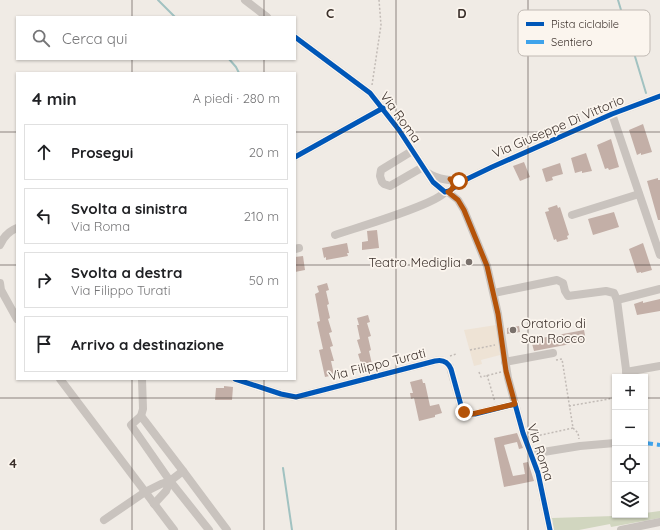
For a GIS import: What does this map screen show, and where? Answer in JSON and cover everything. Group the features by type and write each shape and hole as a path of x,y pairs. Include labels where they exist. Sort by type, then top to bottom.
{"street":[{"path":"245,0 267,16"},
{"name":"Via Roma","path":"296,38 370,92 399,130 433,182 446,191 460,204 468,219 487,266 494,293 506,371 525,439 538,473 550,530"},
{"name":"Via Giuseppe Di Vittorio","path":"335,235 438,198 446,191 492,166 612,114 660,96"},
{"path":"296,155 383,108"},
{"path":"612,114 660,255"},
{"path":"412,151 381,170 380,176 386,186 393,185 425,170 436,177 448,179 453,185 446,191 440,183 442,180 448,179"},
{"name":"Via Giuseppe Di Vittorio","path":"448,179 457,181 467,179"},
{"path":"572,215 639,194"},
{"path":"0,245 2,240 16,229"},
{"path":"0,236 9,233"},
{"path":"494,293 557,280 563,283 568,296 606,291 614,293 617,300 626,374 660,366"},
{"path":"0,283 1,290 16,319"},
{"path":"617,300 660,289"},
{"path":"0,302 16,320"},
{"path":"505,362 553,353"},
{"name":"Via Filippo Turati","path":"237,380 281,394 296,396 435,360 442,360 450,367 464,412 466,414 515,404"},
{"path":"61,380 174,530"},
{"path":"142,380 143,409 141,416 131,425 170,481 208,530"},
{"path":"141,416 184,471 227,530"},
{"path":"531,454 580,446 612,443"},
{"path":"104,520 145,492 170,481 184,471"},
{"path":"154,504 166,491 170,481"},
{"path":"621,530 637,529 660,522"}],"path":[{"path":"370,92 381,25 379,0"},
{"path":"470,350 502,343"},
{"path":"553,353 554,360 562,359 573,428 578,434 580,446"},
{"path":"479,372 480,377 506,371"},
{"path":"487,375 496,409"},
{"path":"569,406 612,398"},
{"path":"525,439 573,428"}],"green space":[{"path":"660,511 660,518 611,527 610,524 579,530 554,530 552,518 612,516 612,518 648,518 648,513"}],"shaded area":[{"path":"496,325 500,355 481,360 482,364 474,366 464,330"}],"building":[{"path":"643,124 652,152 637,155 629,130"},
{"path":"611,139 619,167 609,170 608,168 605,169 597,145"},
{"path":"586,153 592,171 575,173 571,158"},
{"path":"524,162 530,177 520,181 513,166"},
{"path":"560,163 563,174 552,177 553,180 546,182 542,169"},
{"path":"658,178 658,180 660,180 660,220 658,220 647,181"},
{"path":"557,205 558,208 560,207 569,235 567,236 568,239 557,242 556,239 554,240 545,212 549,211 548,208"},
{"path":"614,212 619,227 593,235 588,219"},
{"path":"377,230 379,248 362,250 362,242 368,241 367,231"},
{"path":"347,243 349,253 347,253 348,256 326,260 326,257 324,258 322,248"},
{"path":"643,243 652,270 637,273 629,249"},
{"path":"303,256 305,270 296,272 296,257"},
{"path":"327,283 329,290 326,291 329,304 327,305 330,318 328,319 332,332 329,333 333,346 330,347 334,361 331,361 334,375 325,377 319,350 323,349 317,322 320,321 315,294 319,292 317,286"},
{"path":"660,299 660,311 637,315 634,304 643,301 643,303"},
{"path":"368,315 370,322 367,323 371,336 368,337 371,350 369,351 372,364 362,367 358,354 361,353 357,340 360,339 357,318"},
{"name":"Oratorio di San Rocco","path":"519,326 520,332 507,334 507,328"},
{"path":"584,330 586,341 534,351 531,340"},
{"path":"422,379 423,383 425,383 430,406 439,404 442,413 435,415 435,417 419,421 414,398 411,399 410,393 413,393 410,382"},
{"path":"224,386 233,387 232,400 215,400 216,388 224,388"},
{"path":"517,433 523,448 519,449 517,442 504,445 513,476 525,474 523,463 528,462 534,481 504,487 494,438"},
{"path":"544,460 547,463 544,466 541,463"}],"waterway":[{"path":"158,0 174,16"},
{"path":"618,0 621,10"},
{"path":"635,56 646,93"},
{"path":"230,60 238,72"},
{"path":"283,468 292,530"}],"marked path":[{"path":"648,443 660,445"}],"cycle path":[{"path":"296,38 370,93 399,130 433,182 445,192 492,167 612,114 660,96"},
{"path":"296,156 383,108"},
{"path":"238,380 281,394 296,397 435,361 440,360 445,362 451,369 462,409 465,413 475,414 515,404 523,433 538,473 550,530"}],"place":[{"name":"Teatro Mediglia","path":"469,262"},
{"name":"Oratorio di San Rocco","path":"513,330"}],"route":[{"path":"459,181 450,179 453,183 453,188 448,192 458,200 464,210 487,266 498,314 506,371 515,404 472,414 466,414 464,412"}]}
